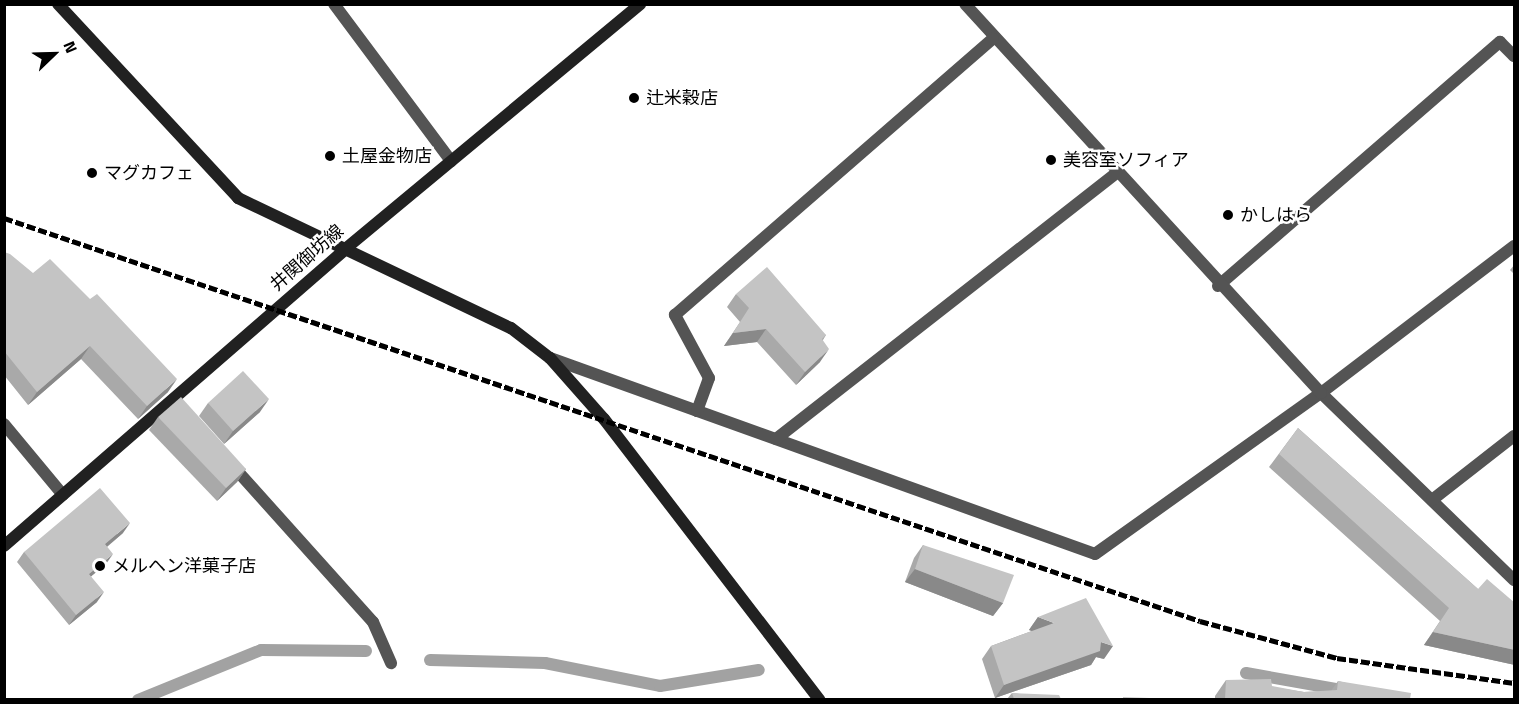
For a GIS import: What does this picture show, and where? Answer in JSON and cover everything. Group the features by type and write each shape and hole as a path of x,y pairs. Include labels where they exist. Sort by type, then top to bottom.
{"street":[{"path":"58,4 238,198 511,328 550,358 604,419 820,699"},
{"path":"334,4 451,161"},
{"name":"井関御坊線","path":"4,546 63,495 177,404 344,250 640,4"},
{"path":"965,4 993,39 1218,286 1321,393 1515,580"},
{"path":"697,411 709,378 675,315 993,39"},
{"path":"1218,286 1500,42 1515,56"},
{"path":"776,439 1116,174"},
{"path":"550,358 1095,554 1321,393 1515,246"},
{"path":"4,424 63,495"},
{"path":"1432,500 1515,436"},
{"path":"221,453 373,622 391,663"}],"building":[{"path":"4,252 10,254 33,273 50,259 90,299 97,294 177,379 147,406 90,346 37,392 4,351"},
{"path":"767,267 826,335 822,339 829,349 805,372 766,329 733,333 749,308 736,294"},
{"path":"243,371 269,399 233,431 208,403"},
{"path":"181,397 246,469 226,488 158,417"},
{"path":"1298,428 1478,589 1487,579 1515,603 1515,650 1433,632 1449,608 1279,454"},
{"path":"100,488 130,523 105,544 113,554 89,574 104,592 76,615 24,552"},
{"path":"923,545 1014,575 1003,603 915,569"},
{"path":"1086,598 1113,646 1101,642 1100,651 1004,685 991,646 1054,623 1038,617"},
{"path":"1271,679 1272,686 1304,692 1337,690 1338,681 1411,693 1410,699 1225,699 1226,680"},
{"path":"1012,693 1059,695 1061,699 1014,699"},
{"path":"1123,697 1176,699 1123,699"}],"waterway":[{"path":"138,700 261,650 366,651"},
{"path":"430,660 545,663 660,686 759,670"},
{"path":"1246,673 1348,691"}],"railway":[{"path":"4,218 1200,621 1337,658 1514,683"}],"place":[{"name":"辻米穀店","path":"634,98"},
{"name":"土屋金物店","path":"330,156"},
{"name":"美容室ソフィア","path":"1051,160"},
{"name":"マグカフェ","path":"92,173"},
{"name":"かしはら","path":"1228,215"},
{"name":"メルヘン洋菓子店","path":"100,566"}]}
